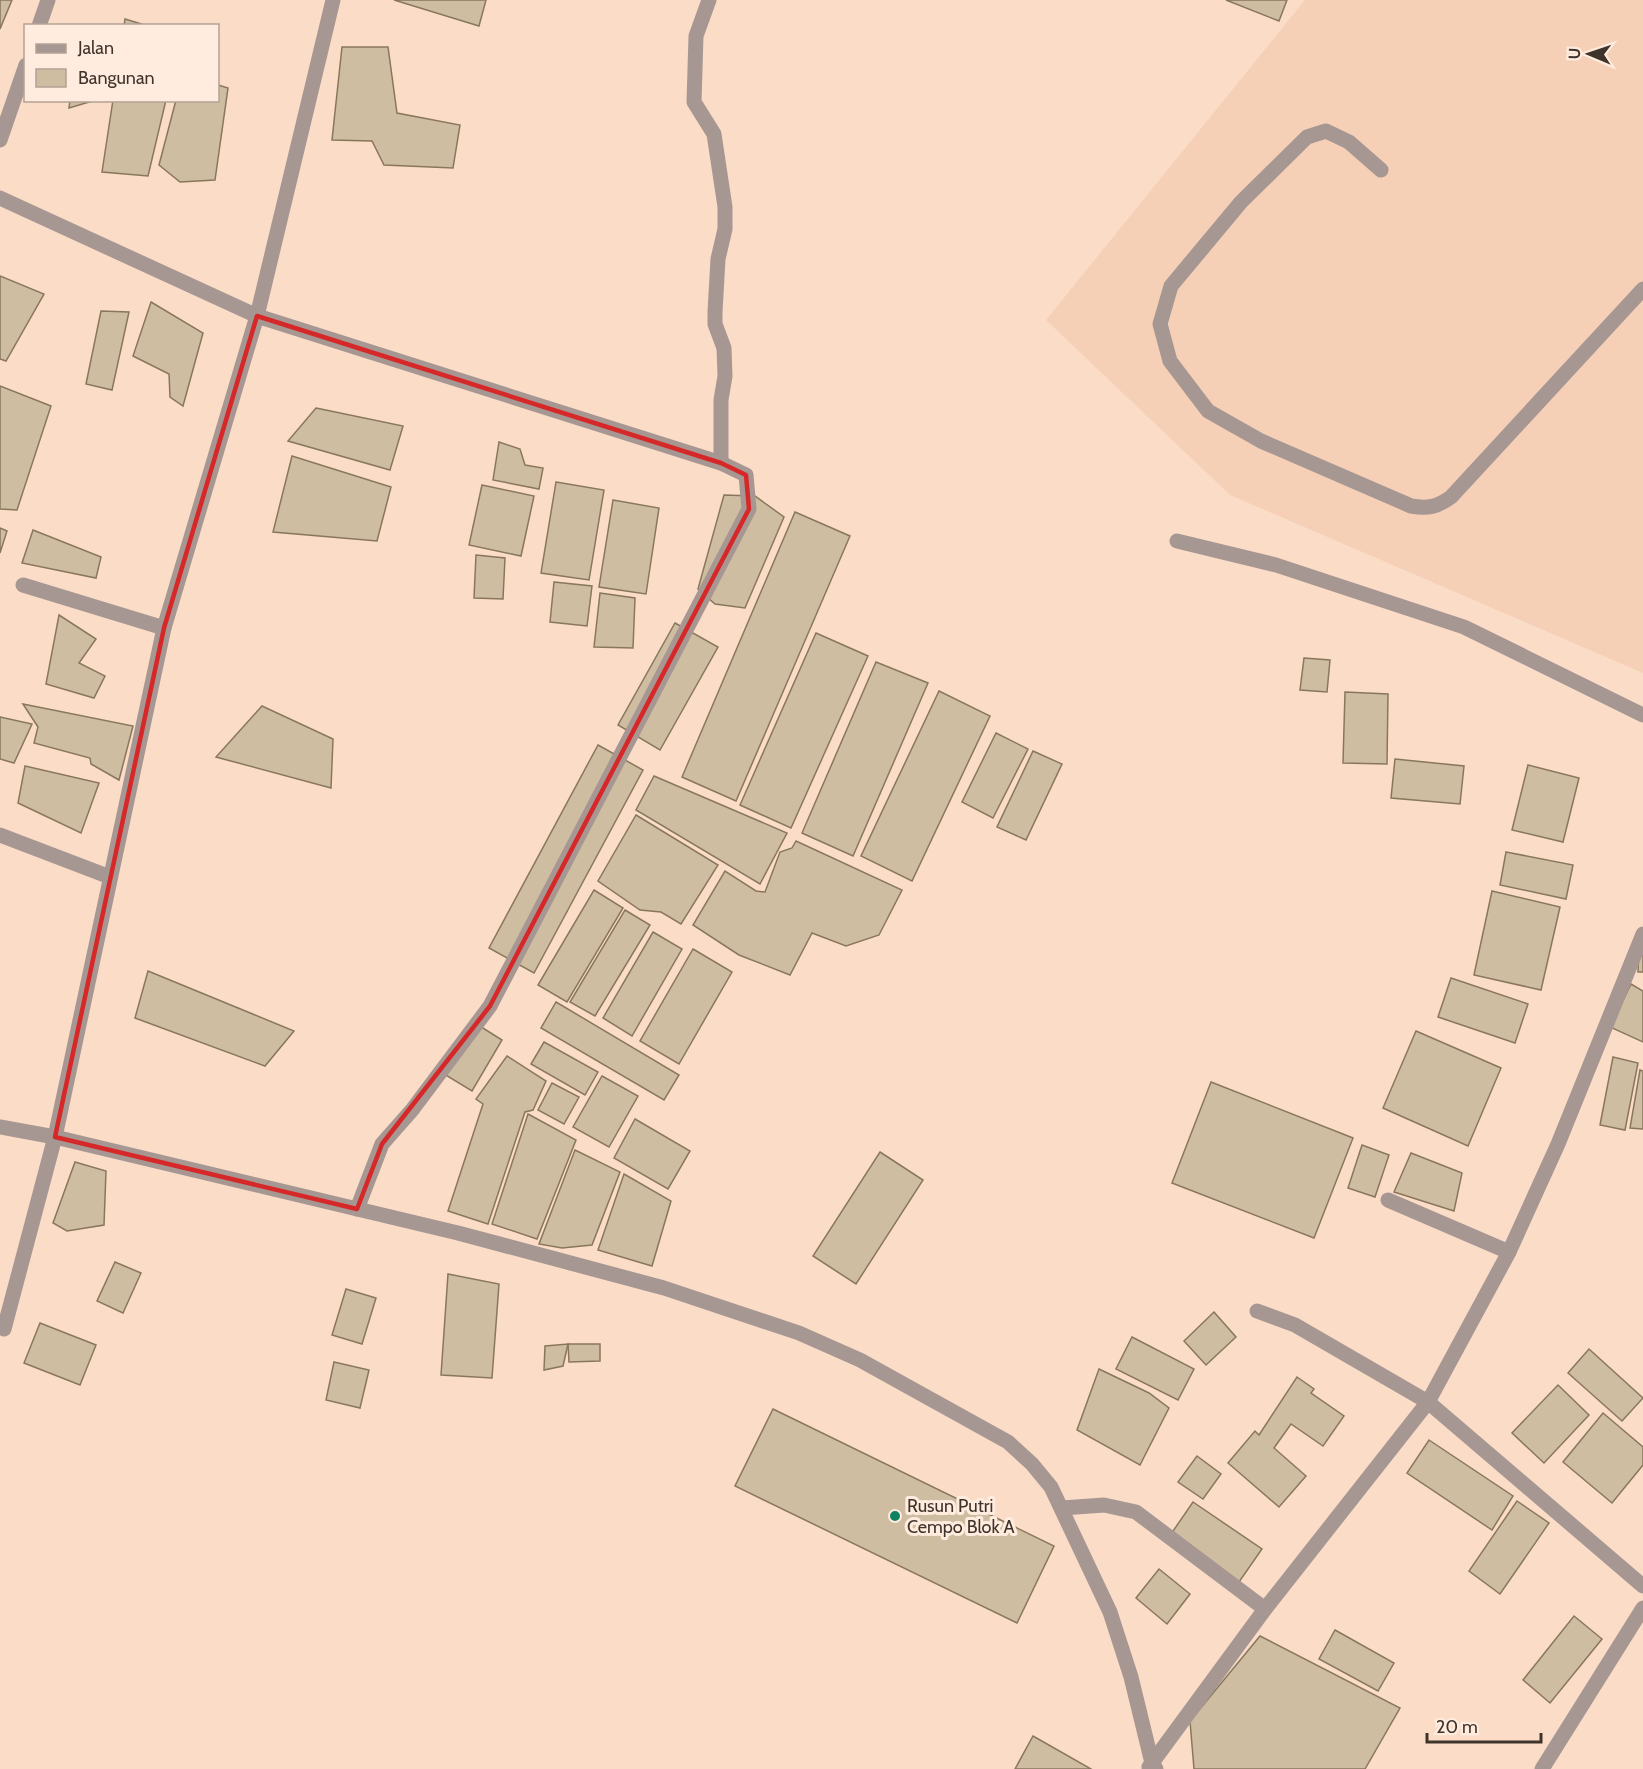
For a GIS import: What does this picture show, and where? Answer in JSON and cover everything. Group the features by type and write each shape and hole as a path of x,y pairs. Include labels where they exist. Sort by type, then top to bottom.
{"street":[{"path":"40,24 48,0"},
{"path":"4,1329 55,1137 164,628 257,316 333,0"},
{"path":"709,0 696,36 694,102 714,134 725,207 725,229 718,259 715,312 715,324 724,348 721,400 722,463"},
{"path":"0,140 24,71"},
{"path":"1381,170 1348,142 1326,131 1306,137 1241,202 1171,286 1160,324 1170,361 1208,411 1261,441 1411,506 1427,509 1440,505 1451,497 1643,289"},
{"path":"0,198 257,316 722,463 746,475 749,509 490,1006 412,1110 382,1144 357,1209"},
{"path":"1177,541 1276,565 1464,627 1643,715"},
{"path":"23,585 164,628"},
{"path":"0,835 110,877"},
{"path":"1152,1767 1265,1609 1428,1402 1509,1252 1558,1144 1643,934"},
{"path":"0,1127 55,1137 458,1233 664,1288 799,1333 860,1360 1008,1442 1051,1486 1110,1612 1131,1677 1152,1767"},
{"path":"1388,1200 1509,1252"},
{"path":"1257,1311 1295,1325 1428,1402 1643,1586"},
{"path":"1062,1508 1104,1505 1136,1512 1265,1609"},
{"path":"1542,1769 1643,1608"}],"highlighted area":[{"path":"257,316 721,463 746,475 749,509 490,1006 382,1144 357,1209 55,1137 164,628"}],"shaded area":[{"path":"1305,0 1643,0 1643,673 1230,495 1046,320"}],"building":[{"path":"0,0 12,0 0,29"},
{"path":"394,0 486,0 479,26"},
{"path":"1226,0 1287,0 1279,21"},
{"path":"125,19 141,24 124,24"},
{"path":"342,47 388,47 397,113 460,125 453,168 384,165 372,141 332,140"},
{"path":"219,85 228,88 215,180 180,182 159,165 175,102 219,102"},
{"path":"70,102 89,102 69,108"},
{"path":"113,102 166,102 148,176 102,172"},
{"path":"0,276 44,294 6,361 0,359"},
{"path":"151,302 203,333 183,406 170,397 169,374 133,356"},
{"path":"101,311 129,312 112,390 86,384"},
{"path":"0,386 51,406 17,510 0,509"},
{"path":"316,408 403,426 390,470 288,441"},
{"path":"499,442 520,449 525,465 543,468 539,489 493,480"},
{"path":"292,456 391,487 377,541 273,532"},
{"path":"556,482 604,490 589,580 541,573"},
{"path":"482,485 534,496 521,556 469,545"},
{"path":"724,495 755,496 784,517 745,608 715,604 698,589"},
{"path":"613,500 659,508 646,594 599,587"},
{"path":"795,512 850,536 736,801 682,777"},
{"path":"0,528 7,531 0,553"},
{"path":"33,530 101,557 96,578 22,563"},
{"path":"476,555 505,558 503,599 474,598"},
{"path":"554,582 592,586 587,626 550,622"},
{"path":"600,593 635,598 633,648 594,647"},
{"path":"59,615 96,639 79,663 105,676 94,698 46,684"},
{"path":"675,623 718,647 660,750 618,725"},
{"path":"816,633 868,656 791,828 740,805"},
{"path":"1304,658 1330,660 1327,692 1300,690"},
{"path":"876,662 928,683 853,856 802,833"},
{"path":"939,691 990,716 912,881 861,856"},
{"path":"1345,692 1388,694 1387,764 1343,763"},
{"path":"23,704 133,726 119,780 91,764 90,758 34,743 38,727"},
{"path":"262,706 333,739 331,788 216,757"},
{"path":"0,717 32,724 14,763 0,759"},
{"path":"996,733 1028,749 993,818 962,802"},
{"path":"598,745 643,770 534,973 489,948"},
{"path":"1033,751 1062,764 1026,840 997,827"},
{"path":"1395,759 1464,766 1460,804 1391,798"},
{"path":"1528,765 1579,778 1563,842 1512,830"},
{"path":"25,766 99,783 81,833 18,803"},
{"path":"654,776 787,833 760,884 636,810"},
{"path":"636,815 718,865 681,924 661,912 640,910 598,881"},
{"path":"796,841 902,890 879,935 846,946 812,933 790,975 739,955 693,925 725,871 756,891 765,892 780,852 792,848"},
{"path":"1506,852 1573,865 1566,899 1500,885"},
{"path":"594,890 623,908 567,1002 538,985"},
{"path":"1492,891 1560,907 1541,990 1474,975"},
{"path":"625,910 650,925 595,1016 570,1002"},
{"path":"653,932 682,949 632,1036 603,1018"},
{"path":"1639,945 1643,945 1643,972 1638,972"},
{"path":"693,949 732,972 679,1064 640,1041"},
{"path":"148,971 294,1031 265,1066 135,1018"},
{"path":"1451,978 1528,1004 1515,1043 1438,1017"},
{"path":"1631,984 1643,991 1643,1042 1610,1027"},
{"path":"556,1002 679,1075 664,1100 541,1028"},
{"path":"475,1023 502,1040 472,1091 444,1074"},
{"path":"1416,1031 1501,1068 1468,1146 1383,1108"},
{"path":"544,1042 598,1072 585,1095 531,1064"},
{"path":"507,1056 546,1081 533,1110 525,1112 488,1224 448,1211 483,1104 476,1099"},
{"path":"1613,1057 1638,1063 1625,1130 1600,1125"},
{"path":"1640,1070 1643,1071 1643,1129 1630,1128"},
{"path":"602,1076 638,1096 609,1147 573,1127"},
{"path":"1211,1082 1353,1138 1314,1238 1172,1183"},
{"path":"552,1083 579,1097 564,1124 538,1110"},
{"path":"528,1114 576,1140 537,1239 492,1224"},
{"path":"635,1119 690,1151 668,1189 614,1158"},
{"path":"1362,1145 1389,1155 1375,1197 1348,1188"},
{"path":"575,1150 620,1172 592,1245 562,1248 539,1244"},
{"path":"880,1152 923,1180 856,1284 813,1256"},
{"path":"1411,1153 1462,1173 1454,1211 1394,1192"},
{"path":"75,1162 106,1171 104,1225 67,1231 53,1223"},
{"path":"624,1174 671,1201 652,1266 598,1250"},
{"path":"115,1262 141,1273 123,1313 97,1301"},
{"path":"448,1274 499,1284 492,1378 441,1375"},
{"path":"346,1289 376,1298 362,1344 332,1335"},
{"path":"1214,1312 1236,1337 1206,1365 1184,1341"},
{"path":"40,1323 96,1345 80,1385 24,1363"},
{"path":"1132,1337 1194,1369 1178,1400 1116,1369"},
{"path":"568,1344 600,1344 600,1361 569,1362"},
{"path":"568,1344 563,1366 544,1370 545,1346"},
{"path":"1589,1349 1643,1398 1622,1421 1568,1373"},
{"path":"334,1362 369,1370 360,1408 326,1400"},
{"path":"1099,1369 1149,1393 1169,1408 1140,1465 1077,1430"},
{"path":"1297,1377 1314,1389 1311,1393 1344,1416 1323,1446 1291,1424 1274,1448 1306,1476 1279,1507 1228,1463 1255,1431 1259,1435"},
{"path":"1558,1385 1589,1415 1544,1463 1512,1433"},
{"name":"Rusun Putri Cempo Blok A","path":"773,1409 1054,1546 1017,1623 735,1486"},
{"path":"1603,1413 1643,1447 1643,1465 1612,1503 1563,1462"},
{"path":"1429,1440 1513,1496 1492,1530 1407,1473"},
{"path":"1197,1456 1221,1474 1203,1499 1178,1482"},
{"path":"1517,1501 1549,1523 1500,1594 1469,1571"},
{"path":"1193,1502 1262,1549 1239,1582 1171,1534"},
{"path":"1159,1569 1190,1594 1167,1624 1136,1598"},
{"path":"1574,1616 1602,1639 1550,1703 1523,1680"},
{"path":"1335,1630 1394,1663 1378,1691 1319,1659"},
{"path":"1260,1636 1400,1708 1365,1769 1194,1769 1190,1721"},
{"path":"1033,1736 1091,1769 1015,1769"}],"place":[{"name":"Rusun Putri Cempo Blok A","path":"895,1516"}]}
